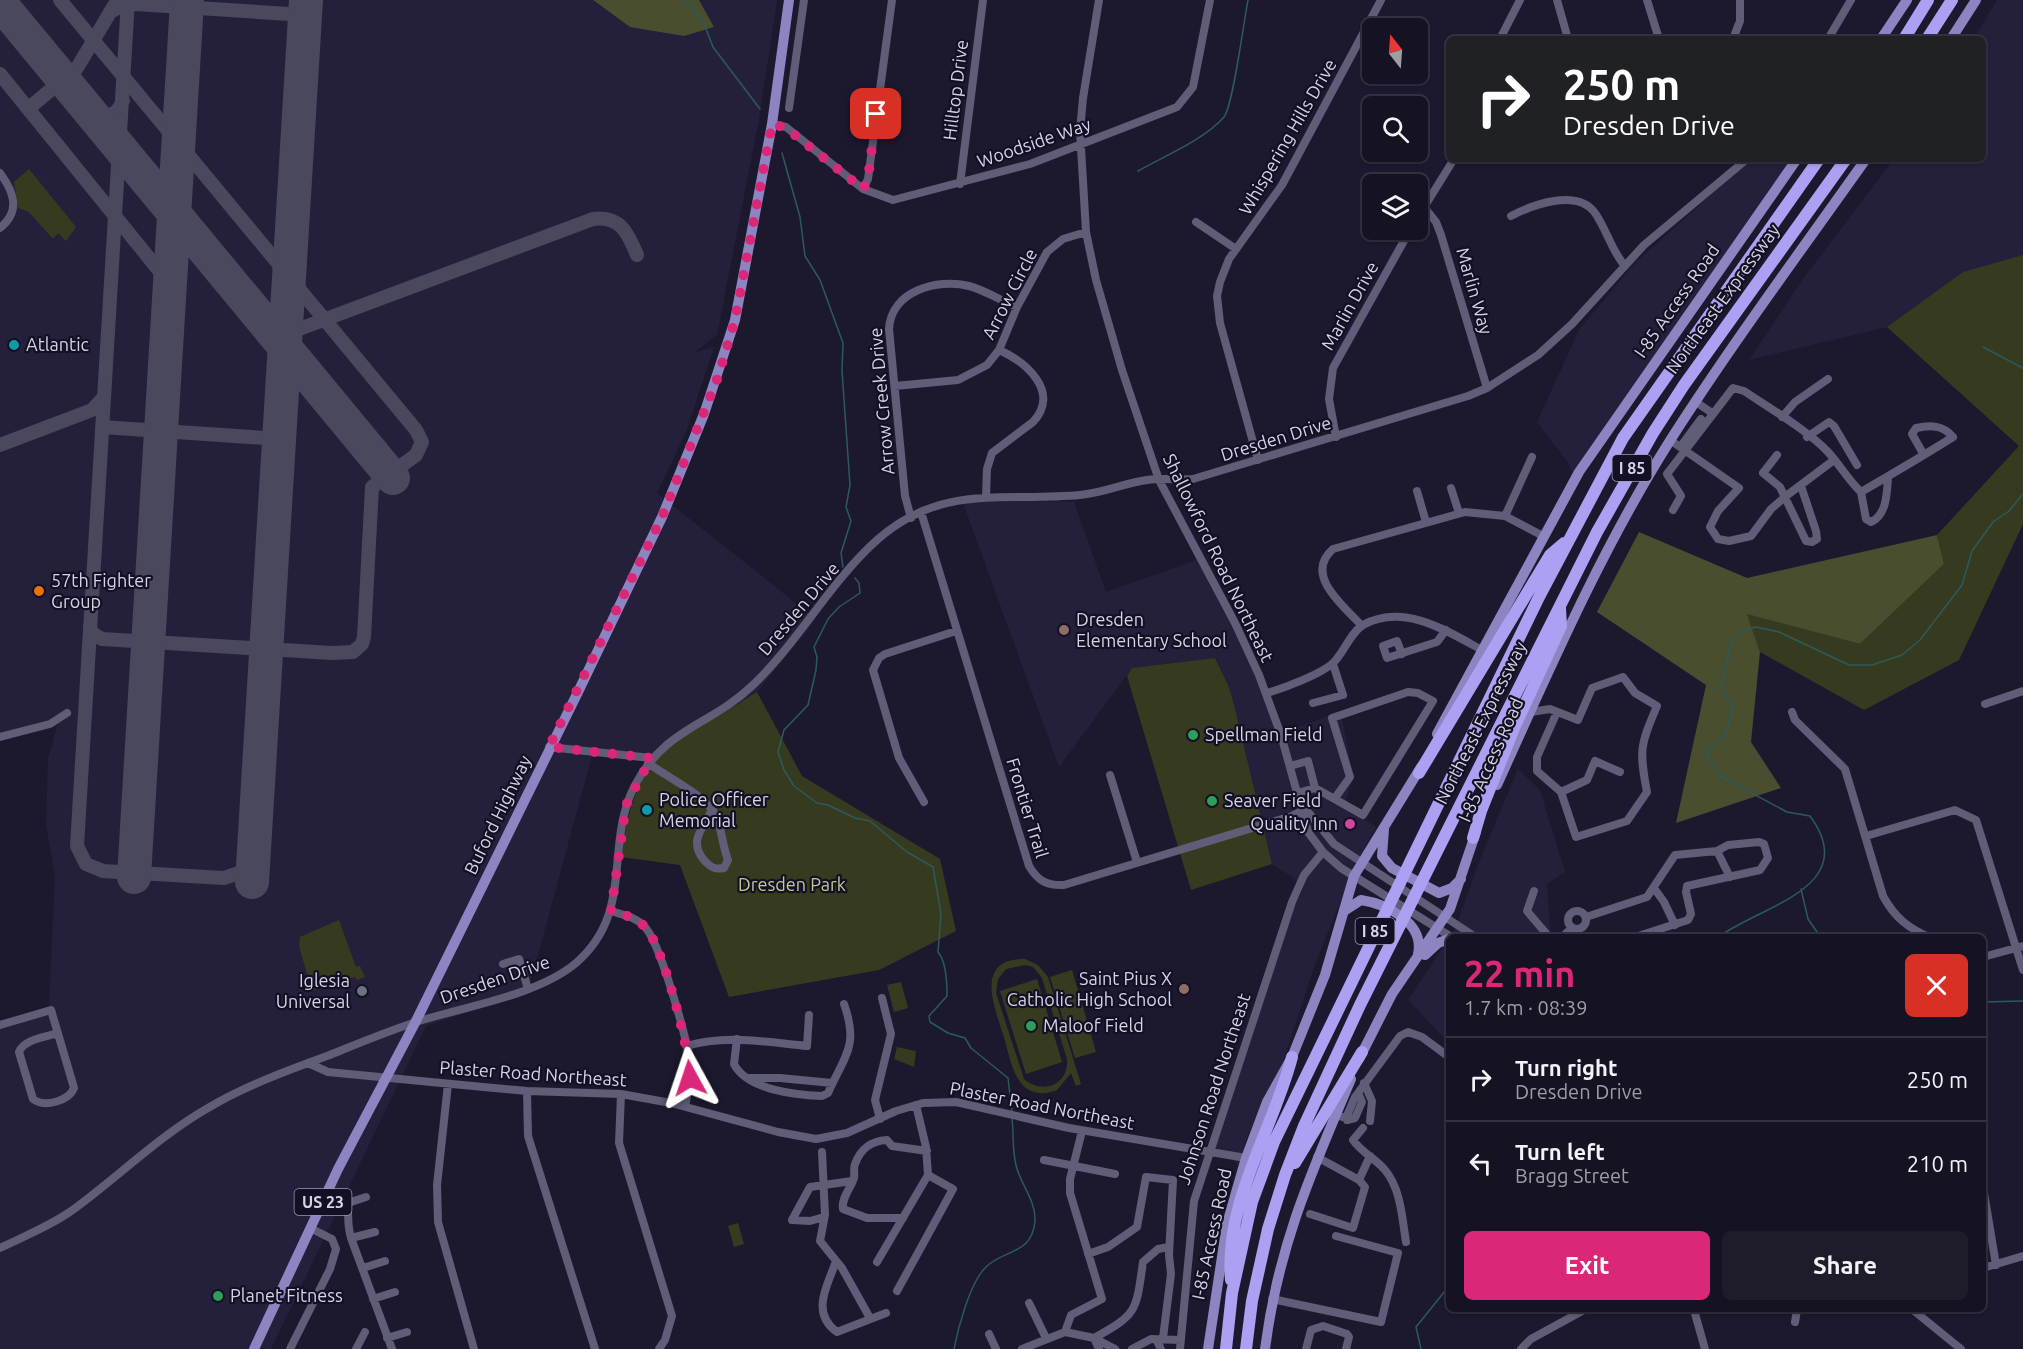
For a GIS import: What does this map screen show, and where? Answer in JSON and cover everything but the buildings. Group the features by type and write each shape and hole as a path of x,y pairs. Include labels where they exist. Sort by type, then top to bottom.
{"highway":[{"path":"1906,36 1928,0"},
{"path":"1929,36 1952,0"},
{"name":"Northeast Expressway","path":"1226,1349 1232,1293 1252,1202 1274,1142 1567,540 1623,438 1817,162"},
{"name":"Northeast Expressway","path":"1246,1349 1258,1270 1285,1175 1304,1126 1360,1005 1597,532 1653,433 1684,385 1844,162"},
{"path":"1419,773 1550,555 1567,540"},
{"path":"1473,838 1481,811 1514,729 1561,626 1560,606"},
{"path":"1285,1175 1307,1145 1362,1052"},
{"path":"1232,1293 1230,1264 1245,1186 1292,1057"}],"main road":[{"name":"Buford Highway","path":"254,1349 328,1191 415,1023 662,517 718,377 735,320 772,124 789,0"},
{"path":"1883,36 1907,0"},
{"path":"1953,36 1976,0"},
{"name":"I-85 Access Road","path":"1208,1349 1227,1224 1246,1158 1267,1102 1292,1057 1325,975 1354,876 1419,773 1424,757 1480,650 1602,436 1795,162"},
{"name":"I-85 Access Road","path":"1265,1349 1272,1299 1286,1241 1317,1157 1362,1052 1392,994 1446,915 1461,879 1473,838 1585,596 1670,440 1864,162"},
{"path":"1384,828 1382,856 1392,868 1439,893 1452,888 1461,879"},
{"path":"1344,911 1361,900 1375,902 1410,923 1418,934 1418,954"},
{"path":"1410,967 1437,943 1446,940"}],"street":[{"path":"789,0 804,1 789,108"},
{"path":"863,189 868,179 892,0"},
{"name":"Hilltop Drive","path":"960,184 983,0"},
{"name":"Shallowford Road Northeast","path":"1099,0 1083,98 1080,144 1086,232 1096,280 1122,370 1159,480 1235,623 1267,693 1303,810 1306,829 1323,852 1354,876 1372,885 1446,934"},
{"name":"Woodside Way","path":"772,124 786,128 863,189 893,200 960,184 1060,154 1080,144 1177,107 1188,96 1196,76 1210,0"},
{"name":"Whispering Hills Drive","path":"1258,460 1218,309 1217,296 1223,271 1282,185 1381,0"},
{"path":"1502,36 1520,0"},
{"path":"1557,0 1567,36"},
{"path":"1647,0 1658,36"},
{"path":"1734,36 1740,21 1740,0"},
{"path":"1830,36 1851,0"},
{"path":"1428,201 1452,162"},
{"name":"Dresden Drive","path":"0,1248 71,1211 167,1135 207,1108 308,1063 415,1023 528,989 564,972 586,953 605,928 611,911 626,805 650,761 683,730 718,712 749,689 863,554 878,539 911,518 921,512 948,503 986,496 1090,494 1147,480 1193,479 1487,388 1538,355 1560,336 1644,245 1743,162"},
{"path":"0,173 12,189 14,203 12,215 0,228"},
{"path":"1511,216 1562,200 1576,201 1596,214 1612,249 1625,266"},
{"name":"Marlin Way","path":"1428,212 1442,235 1487,388"},
{"path":"1196,222 1236,249"},
{"name":"Arrow Circle","path":"895,386 949,381 969,376 987,365 999,350 1038,264 1054,244 1086,232"},
{"name":"Marlin Drive","path":"1336,436 1329,399 1333,368 1404,240"},
{"name":"Arrow Creek Drive","path":"911,518 905,496 890,320 892,312 910,293 932,286 955,285 970,286 1017,307"},
{"path":"986,496 987,469 992,453 1033,422 1043,402 1035,376 1030,368 999,350"},
{"path":"1782,417 1796,402 1828,379"},
{"path":"1673,510 1681,496 1667,474 1703,421 1733,388 1744,391 1827,451 1844,468 1850,482 1861,492 1866,519 1871,522 1882,513 1888,477"},
{"path":"1693,407 1712,413"},
{"path":"1693,407 1703,421"},
{"path":"1807,436 1829,422 1834,426 1857,465"},
{"path":"1861,492 1888,477 1924,455 1953,437 1947,429 1916,428 1912,434 1924,455"},
{"path":"1670,440 1739,488 1711,522 1712,533 1718,538 1729,541 1751,536 1771,509 1834,460"},
{"path":"1778,455 1763,473 1780,487 1806,541 1812,543 1817,539 1816,531 1801,486"},
{"path":"1505,516 1532,457"},
{"path":"1451,488 1459,513"},
{"path":"1417,492 1426,522"},
{"path":"1362,626 1328,588 1322,575 1326,555 1333,549 1459,513 1474,511 1505,516 1543,536"},
{"name":"Frontier Trail","path":"921,512 1029,866 1035,876 1048,885 1064,885 1292,816 1303,810"},
{"path":"1267,693 1333,663 1362,626 1383,619 1407,617 1446,630 1480,650"},
{"path":"1402,654 1437,642 1446,630"},
{"path":"924,802 899,758 873,670 879,658 885,654 956,631"},
{"path":"1313,704 1343,695 1333,663"},
{"path":"1531,712 1553,711 1578,720 1592,688 1623,677 1635,693 1657,706 1642,742 1641,761 1647,792 1627,821 1576,837 1561,792 1537,771 1537,757 1553,711"},
{"path":"1985,704 2023,691"},
{"path":"1298,793 1315,788 1363,815 1433,701 1418,693 1408,692 1332,718 1350,777 1335,798"},
{"path":"1539,695 1553,711"},
{"path":"1792,712 1796,720 1845,769 1883,896 1891,911 1904,925 1923,934"},
{"path":"0,738 57,721 67,713"},
{"path":"549,747 650,761 674,782 702,797 712,808 728,860 724,868 720,869 707,864 697,849 698,831 712,808"},
{"path":"1290,766 1308,761 1315,788"},
{"path":"1561,792 1587,780 1595,761 1620,772"},
{"path":"1110,775 1137,862"},
{"name":"Shallowford Road Northeast","path":"1303,810 1309,813 1334,844 1446,915 1472,934"},
{"path":"1866,836 1955,810 1972,816 1979,824 2020,947 2023,970"},
{"path":"1586,917 1647,897 1676,855 1718,851 1728,845 1759,842 1764,844 1768,858 1765,866 1760,870 1687,886 1686,892 1691,914 1688,920 1645,934"},
{"path":"1718,851 1730,877"},
{"name":"Johnson Road Northeast","path":"1180,1345 1190,1266 1190,1220 1209,1150 1292,902 1304,875 1323,852"},
{"path":"1654,888 1675,925"},
{"path":"1534,891 1527,911 1547,934"},
{"path":"611,911 639,922 650,934 686,1046 690,1078 685,1106"},
{"path":"1582,912 1586,917 1585,926 1573,932 1568,920 1573,913 1582,912"},
{"path":"1986,956 2020,947"},
{"path":"503,964 519,959 528,989"},
{"path":"880,1119 875,1100 891,1034 882,998"},
{"path":"736,1039 734,1064 748,1078 767,1087 815,1096 828,1093 852,1039 851,1023 844,1004"},
{"path":"0,1025 51,1010 58,1033 74,1088 68,1097 45,1104 37,1103 33,1100 19,1052 28,1043 58,1033"},
{"path":"686,1046 702,1041 736,1039 807,1046 809,1015"},
{"path":"1333,1120 1347,1119 1354,1114 1364,1083 1400,1036 1408,1032 1422,1037 1446,1055"},
{"name":"Plaster Road Northeast","path":"308,1063 328,1072 448,1084 621,1094 685,1106 785,1134 816,1139 836,1137 916,1105 956,1102 1082,1131 1209,1150 1246,1158"},
{"path":"748,1078 780,1078 832,1083"},
{"path":"1364,1083 1372,1101 1370,1121"},
{"path":"448,1084 437,1185 438,1222 474,1349"},
{"path":"527,1090 528,1136 595,1349"},
{"path":"621,1094 619,1143 672,1316 665,1340 659,1349"},
{"path":"876,1262 928,1175 927,1150 916,1105"},
{"path":"1333,1120 1346,1118 1357,1106"},
{"path":"1363,1128 1353,1140 1363,1153 1370,1156 1385,1170 1396,1188 1406,1242"},
{"path":"1065,1332 1071,1316 1102,1299 1070,1193 1073,1166 1082,1131"},
{"path":"903,1218 867,1218 843,1209 844,1199 852,1181 854,1165 868,1144 887,1140 892,1146 927,1150"},
{"path":"822,1152 824,1217 820,1240 836,1261 870,1318"},
{"path":"1359,1179 1370,1156"},
{"path":"1310,1214 1353,1228 1365,1187 1359,1179 1317,1157"},
{"path":"1044,1160 1115,1174"},
{"path":"897,1292 953,1189 928,1175"},
{"path":"1088,1254 1108,1247 1137,1227 1146,1177 1173,1180 1169,1247 1171,1274 1163,1338"},
{"path":"824,1217 792,1220 810,1187 852,1181"},
{"path":"328,1191 345,1198 348,1203 347,1221 351,1238 392,1349"},
{"path":"348,1203 366,1197"},
{"path":"1986,1205 1996,1265"},
{"path":"290,1349 330,1269 336,1249 332,1239 310,1228"},
{"path":"351,1238 375,1232"},
{"path":"1272,1299 1381,1322 1398,1253 1336,1236"},
{"path":"1094,1338 1130,1316 1137,1303 1143,1262 1158,1249 1169,1247"},
{"path":"1986,1268 2023,1256"},
{"path":"363,1268 385,1261"},
{"path":"836,1261 822,1296 828,1321 837,1332 886,1313"},
{"path":"373,1299 395,1292"},
{"path":"1029,1303 1046,1338"},
{"path":"1521,1349 1531,1339 1580,1312"},
{"path":"1695,1312 1705,1349"},
{"path":"1795,1322 1797,1312"},
{"path":"1919,1312 1961,1349"},
{"path":"1306,1349 1311,1330 1323,1326 1347,1334 1349,1337 1346,1349"},
{"path":"356,1349 365,1332"},
{"path":"387,1338 406,1332"},
{"path":"1022,1349 1065,1332 1094,1338 1115,1349"},
{"path":"988,1334 996,1349"},
{"path":"1094,1338 1099,1349"},
{"path":"1161,1349 1158,1341 1163,1338"},
{"path":"1132,1349 1151,1339 1163,1338 1180,1345"}],"shaded area":[{"path":"0,0 593,0 630,27 714,27 699,0 777,0 759,119 717,335 693,353 714,347 686,432 657,493 816,619 757,692 655,759 594,748 528,992 426,1026 271,1349 0,1349 0,1022 49,1006 55,875 46,826 48,759 59,718 0,737"},
{"path":"1997,0 2023,0 2023,255 1963,272 1887,327 1749,360 1800,283 1892,162 1986,162 1986,36 1976,36"},
{"path":"1742,162 1797,162 1576,481 1567,461 1537,422 1579,330 1635,263 1702,203"},
{"path":"987,500 1074,502 1106,592 1200,559 1239,627 1283,732 1341,712 1353,778 1344,806 1376,827 1355,866 1315,964 1277,1080 1249,1132 1238,1165 1231,1158 1210,1155 1286,921 1304,888 1272,864 1229,687 1215,658 1132,668 1059,767 963,503"},
{"path":"1518,769 1540,790 1565,872 1547,884 1551,934 1452,934"},
{"path":"1446,943 1446,1040 1408,1000"}],"green space":[{"path":"593,0 699,0 714,27 684,36 630,27"},
{"path":"29,169 76,227 66,241 58,233 53,239 29,212 18,208 14,182"},
{"path":"2023,255 2023,524 1959,660 1864,710 1760,652 1746,613 1860,644 1944,564 1937,535 2019,446 1887,327 1963,272"},
{"path":"1639,532 1747,578 1937,535 1944,564 1860,644 1747,614 1760,652 1751,742 1781,788 1676,823 1706,685 1597,612"},
{"path":"1215,658 1229,687 1234,705 1272,864 1191,890 1127,676 1132,668"},
{"name":"Dresden Park","path":"757,692 802,776 940,859 956,931 879,970 729,997 680,865 621,857 628,820 637,792 648,770 663,753 681,739"},
{"path":"339,920 356,967 360,966 365,977 357,980 355,977 312,991 299,946 300,937"},
{"path":"1025,959 1038,965 1048,977 1081,1084 1076,1086 1071,1073 1057,1090 1037,1093 1026,1088 1017,1078 996,1013 992,987 993,976 999,967 1009,961","holes":["1026,965 1033,967 1042,978 1067,1059 1064,1075 1059,1081 1046,1087 1031,1084 1024,1079 996,993 998,979 1006,969"]},
{"path":"1072,970 1096,1052 1075,1058 1050,977"},
{"name":"Maloof Field","path":"1037,979 1062,1062 1026,1074 1000,991"},
{"path":"901,982 908,1008 894,1012 887,985"},
{"path":"897,1047 916,1051 914,1067 894,1059"},
{"path":"738,1223 744,1244 734,1247 728,1226"}],"waterway":[{"path":"686,0 703,21 713,47 760,109"},
{"path":"1138,171 1195,140 1224,117 1234,80 1248,0"},
{"path":"782,153 800,217 805,256 820,280 843,343 842,371 850,485 846,507 851,521 841,553 843,567"},
{"path":"1983,347 2023,368"},
{"path":"1724,934 1799,892 1815,878 1824,861 1823,841 1810,816 1787,812 1720,776 1705,751 1726,735 1733,707 1721,689 1731,642 1742,631 1756,627 1779,632 1849,665 1872,665 1902,655 1920,640 1962,585 1972,551 1993,522 2009,511 2023,494"},
{"path":"855,578 859,583 860,593 839,607 828,619 814,647 817,657 816,670 808,705 784,730 778,752 784,770 794,786 817,803 828,805 855,818 870,821 907,852 933,867 941,914 938,952 944,967 947,996 929,1016 930,1022 948,1033 965,1038 971,1048 1008,1078 1012,1112"},
{"path":"1801,889 1808,919 1817,932"},
{"path":"1986,1002 2023,1001"},
{"path":"954,1349 965,1306 980,1275 992,1262 1022,1246 1033,1232 1035,1213 1016,1165 1012,1119"},
{"path":"1421,1349 1416,1327 1446,1290"}],"taxiway":[{"path":"60,0 416,430 422,442 416,455 372,487 364,637 362,644 353,652 332,653 102,639 92,633 90,626"},
{"path":"128,0 77,846 86,864 103,871 224,878 242,872"},
{"path":"29,108 77,68 115,4"},
{"path":"110,12 121,6 136,4 305,15"},
{"path":"0,74 170,284"},
{"path":"87,106 97,114 107,116 116,111 123,101"},
{"path":"286,334 593,219 610,220 622,227 637,255"},
{"path":"0,445 92,410 104,397"},
{"path":"102,427 280,439"}],"runway":[{"path":"252,882 306,0"},
{"path":"134,877 187,2"},
{"path":"0,3 393,478"}],"place":[{"name":"Atlantic","path":"14,345"},
{"name":"57th Fighter Group","path":"39,591"},
{"name":"Dresden Elementary School","path":"1064,630"},
{"name":"Spellman Field","path":"1193,735"},
{"name":"Seaver Field","path":"1212,801"},
{"name":"Police Officer Memorial","path":"647,810"},
{"name":"Quality Inn","path":"1350,824"},
{"name":"Saint Pius X Catholic High School","path":"1184,989"},
{"name":"Iglesia Universal","path":"362,991"},
{"name":"Maloof Field","path":"1031,1026"},
{"name":"Planet Fitness","path":"218,1296"}],"route":[{"path":"690,1078 686,1046 656,945 645,927 639,922 611,911 626,805 651,758 549,747 662,517 718,377 735,320 772,124 786,128 863,189 868,179 876,114"}]}
